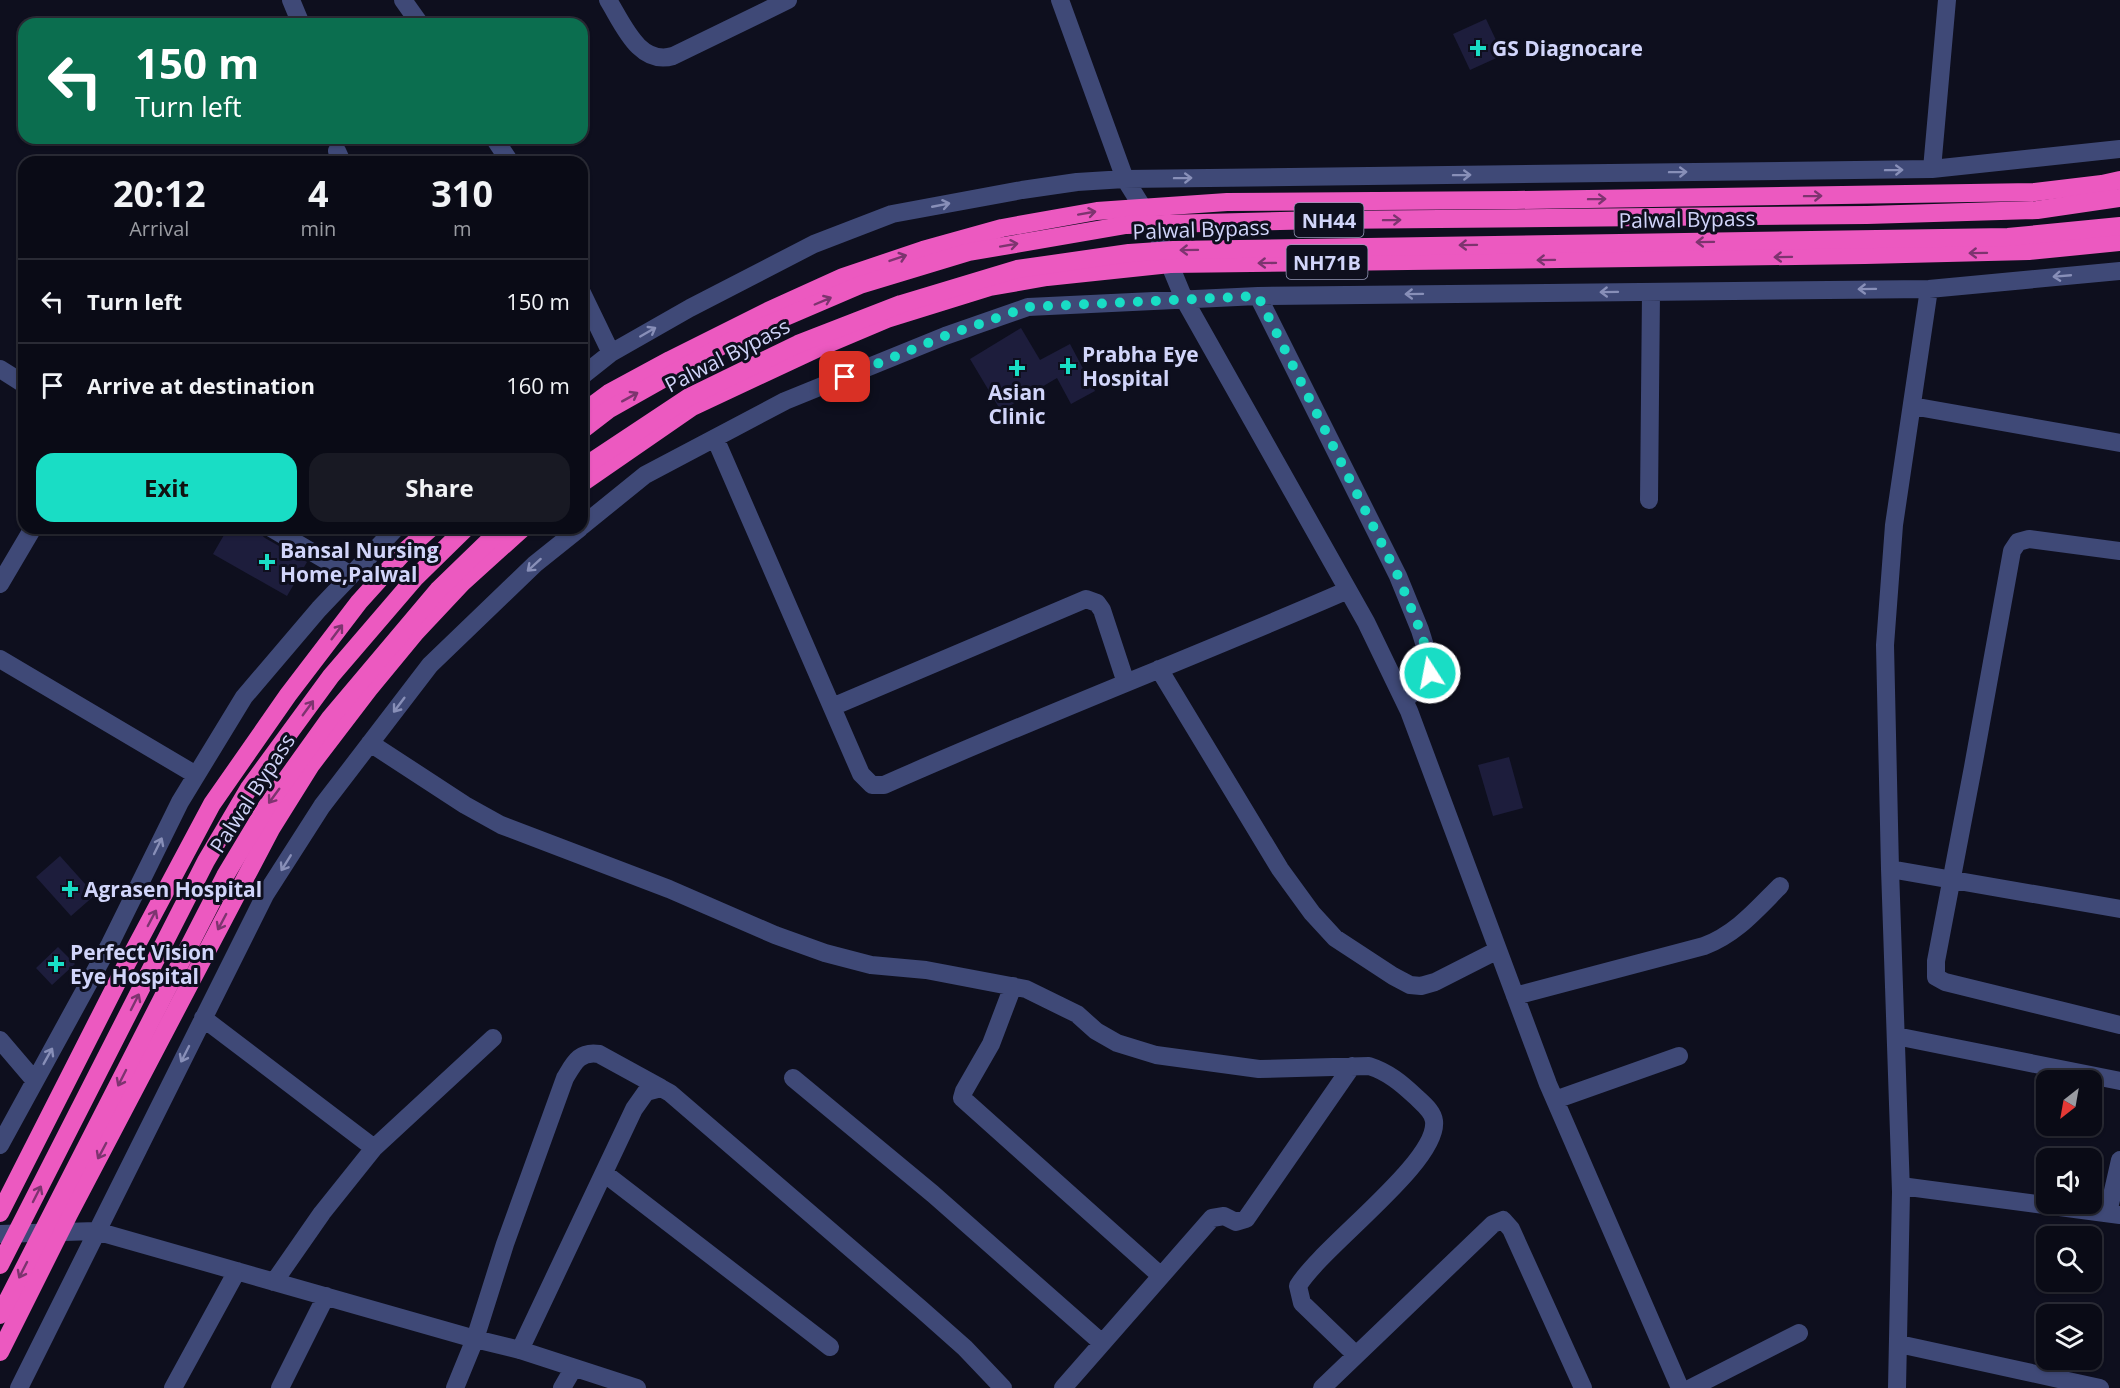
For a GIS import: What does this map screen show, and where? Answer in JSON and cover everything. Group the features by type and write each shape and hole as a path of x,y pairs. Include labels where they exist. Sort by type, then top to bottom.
{"highway":[{"path":"588,409 609,393 670,360 768,310 843,277 923,250 1002,228 1097,211 1227,202 1505,201 2035,192 2120,180"},
{"name":"Palwal Bypass","path":"588,425 608,410 734,339 860,285 969,252 1126,225 1323,220 1867,215 2037,210 2120,198"},
{"name":"Palwal Bypass","path":"588,464 689,397 798,344 901,304 1017,268 1129,253 1173,250 2008,237 2120,226"},
{"name":"NH71B","path":"588,479 692,407 816,349 887,319 990,287 1047,276 1170,264 1924,254 2029,251 2120,242"},
{"path":"0,1213 212,804 288,695 360,603 406,550 424,534"},
{"name":"Palwal Bypass","path":"0,1265 206,861 249,788 331,676 416,577 460,534"},
{"name":"Palwal Bypass","path":"0,1315 225,876 267,806 330,718 438,590 496,534"},
{"path":"0,1352 60,1232 271,829 311,765 343,720 416,633 462,583 516,534"}],"street":[{"path":"291,0 298,18"},
{"path":"403,0 416,18"},
{"path":"608,0 633,41 652,58 662,59 673,56 789,0"},
{"path":"1060,0 1125,179 1152,224 1184,299 1366,622 1404,701 1555,1101 1680,1388"},
{"path":"1932,169 1947,0"},
{"path":"588,370 611,353 690,308 814,244 892,214 1077,182 1125,179 1932,169 2120,149"},
{"path":"588,521 645,475 785,401 945,336 1028,307 1258,296 1929,289 2120,271"},
{"path":"1897,1388 1901,1186 1885,645 1894,525 1929,289"},
{"path":"1649,500 1651,292"},
{"path":"1258,296 1398,576 1420,630 1431,665 1430,673 1427,680 1404,701"},
{"path":"588,305 611,353"},
{"path":"0,369 18,380"},
{"path":"1912,406 2120,443"},
{"path":"715,438 861,774 872,785 884,785 985,740 1348,590"},
{"path":"0,584 29,534"},
{"path":"281,534 351,575"},
{"path":"0,1145 110,944 180,802 244,698 319,609 390,534"},
{"path":"19,1388 266,896 322,806 430,665 535,564 572,534"},
{"path":"2120,551 2029,539 2018,542 2012,551 1936,961 1936,976 1940,980 2120,1025"},
{"path":"832,707 1086,598 1097,603 1102,610 1126,682"},
{"path":"0,659 196,775"},
{"path":"1159,669 1280,869 1312,913 1335,938 1393,976 1410,985 1421,986 1435,982 1498,950"},
{"path":"370,743 465,805 501,825 669,889 775,935 825,953 871,965 926,970 1026,989 1077,1014 1096,1031 1117,1043 1156,1055 1258,1069 1369,1066 1385,1071 1429,1109 1434,1120 1433,1134 1413,1167 1312,1267 1298,1286 1302,1303 1356,1355"},
{"path":"1890,869 2120,909"},
{"path":"1515,996 1717,941 1742,925 1780,886"},
{"path":"1013,986 991,1044 962,1098 1161,1276"},
{"path":"203,1018 374,1148"},
{"path":"1896,1036 2120,1081"},
{"path":"274,1282 322,1213 374,1148 493,1038"},
{"path":"0,1041 35,1081"},
{"path":"455,1388 476,1340 509,1233 565,1078 584,1054 590,1053 599,1054 670,1093 921,1309 965,1348 1003,1388"},
{"path":"1555,1101 1679,1056"},
{"path":"1063,1388 1212,1218 1224,1216 1236,1222 1246,1220 1352,1066"},
{"path":"793,1078 933,1194 1102,1343"},
{"path":"520,1350 634,1109 646,1092 661,1089"},
{"path":"1901,1186 2114,1214 2120,1160"},
{"path":"604,1173 830,1347"},
{"path":"1322,1388 1493,1224 1503,1220 1511,1230 1581,1387"},
{"path":"0,1234 96,1231 476,1340 520,1350 637,1388"},
{"path":"173,1388 237,1271"},
{"path":"280,1388 326,1296"},
{"path":"1691,1388 1799,1333"},
{"path":"1899,1344 2100,1388"},
{"path":"562,1388 573,1369"}],"building":[{"path":"1486,19 1503,55 1470,70 1453,34"},
{"path":"1021,328 1040,360 1070,344 1095,391 1071,404 1057,378 1001,411 970,359"},
{"path":"225,534 261,534 307,562 287,596 213,554"},
{"path":"1509,757 1523,808 1493,816 1478,765"},
{"path":"60,856 95,895 71,916 36,877"},
{"path":"58,947 75,964 52,985 36,968"}],"place":[{"name":"GS Diagnocare","path":"1478,48"},
{"name":"Prabha Eye Hospital","path":"1068,366"},
{"name":"Asian Clinic","path":"1017,368"},
{"name":"Bansal Nursing Home,Palwal","path":"267,562"},
{"name":"Agrasen Hospital","path":"70,889"},
{"name":"Perfect Vision Eye Hospital","path":"56,964"}],"route":[{"path":"845,377 945,336 1028,307 1258,296 1398,576 1420,630 1431,665 1430,673"}]}
